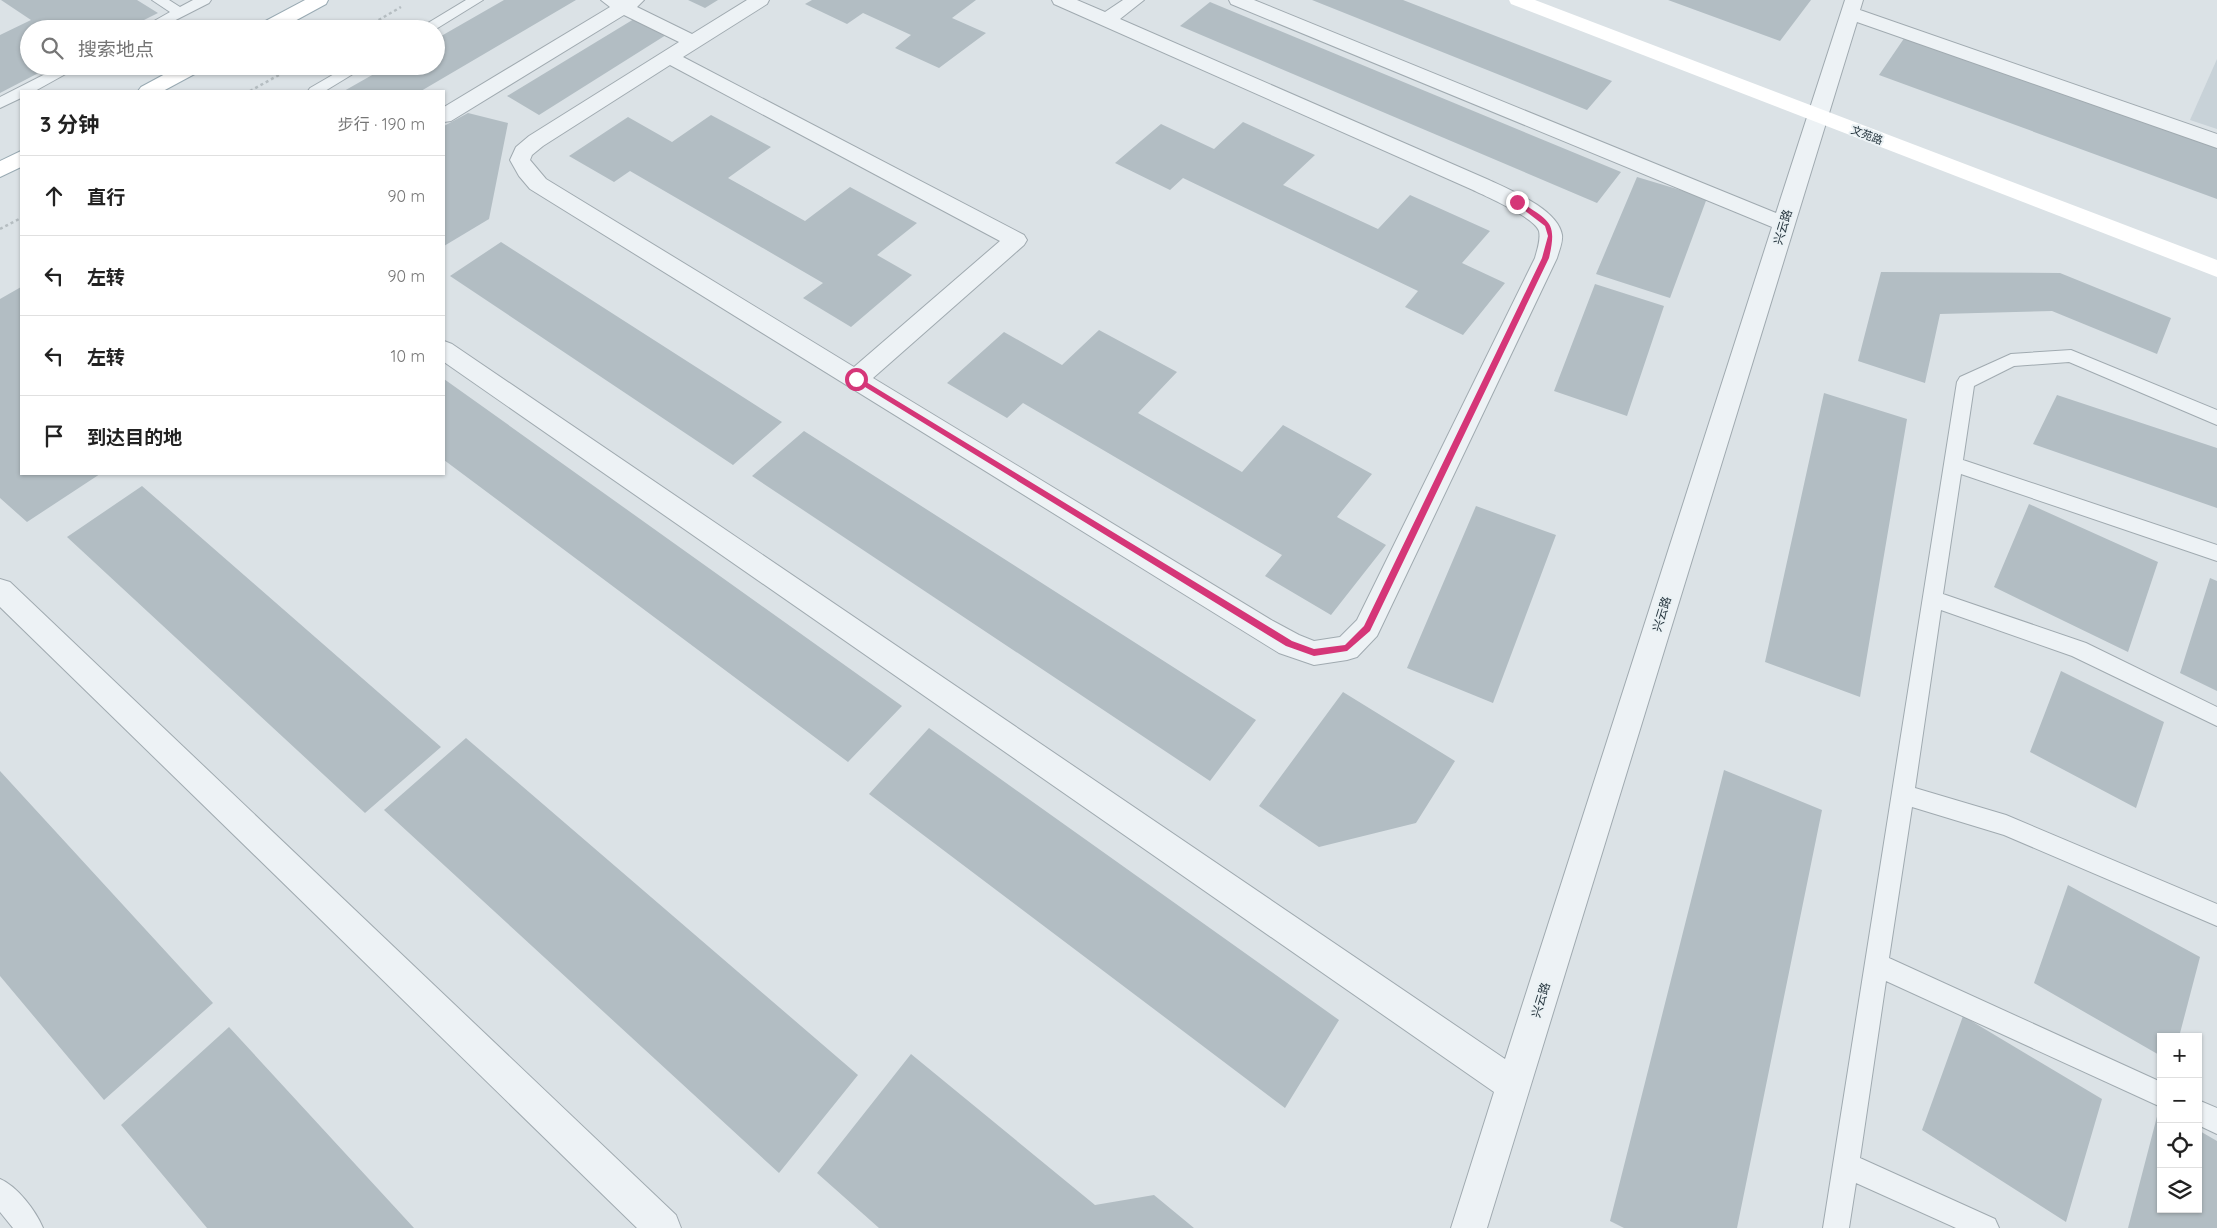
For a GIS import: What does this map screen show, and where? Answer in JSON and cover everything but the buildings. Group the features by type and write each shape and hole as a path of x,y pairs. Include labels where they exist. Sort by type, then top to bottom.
{"main road":[{"path":"282,20 320,0"},
{"name":"文苑路","path":"1518,0 2217,269"},
{"path":"150,90 172,75"},
{"path":"0,170 20,159"}],"street":[{"path":"760,0 536,141 523,152 520,160 526,171 538,184 1289,644 1314,653 1347,648 1367,628 1546,258 1551,236 1548,225 1517,202 1481,185 1061,0"},
{"path":"1107,20 1135,0"},
{"path":"1238,0 1784,224"},
{"path":"445,115 623,2 693,42"},
{"path":"1852,6 2217,141"},
{"name":"兴云路","path":"1470,1228 1852,6"},
{"path":"669,58 1016,240 856,379"},
{"path":"445,351 1514,1085"},
{"path":"0,590 663,1228"}],"lane":[{"path":"159,0 179,12"},
{"path":"164,20 204,0"},
{"path":"441,20 476,0"},
{"path":"26,90 55,75"},
{"path":"317,90 343,75"},
{"path":"0,103 20,93"},
{"path":"1836,1228 1966,382 2010,360 2070,356 2217,418"},
{"path":"1954,464 2217,553"},
{"path":"1932,599 2079,649 2217,717"},
{"path":"1902,794 2006,826 2217,915"},
{"path":"1876,964 2157,1093"},
{"path":"2202,1114 2217,1121"},
{"path":"1846,1165 1986,1228"},
{"path":"0,1192 30,1228"}],"path":[{"path":"379,20 406,5"},
{"path":"252,90 279,75"},
{"path":"0,229 20,219"}],"shaded area":[{"path":"2217,59 2217,129 2190,120"}],"route":[{"path":"856,379 1289,644 1314,653 1347,648 1367,628 1546,258 1551,236 1548,225 1517,202"}]}
